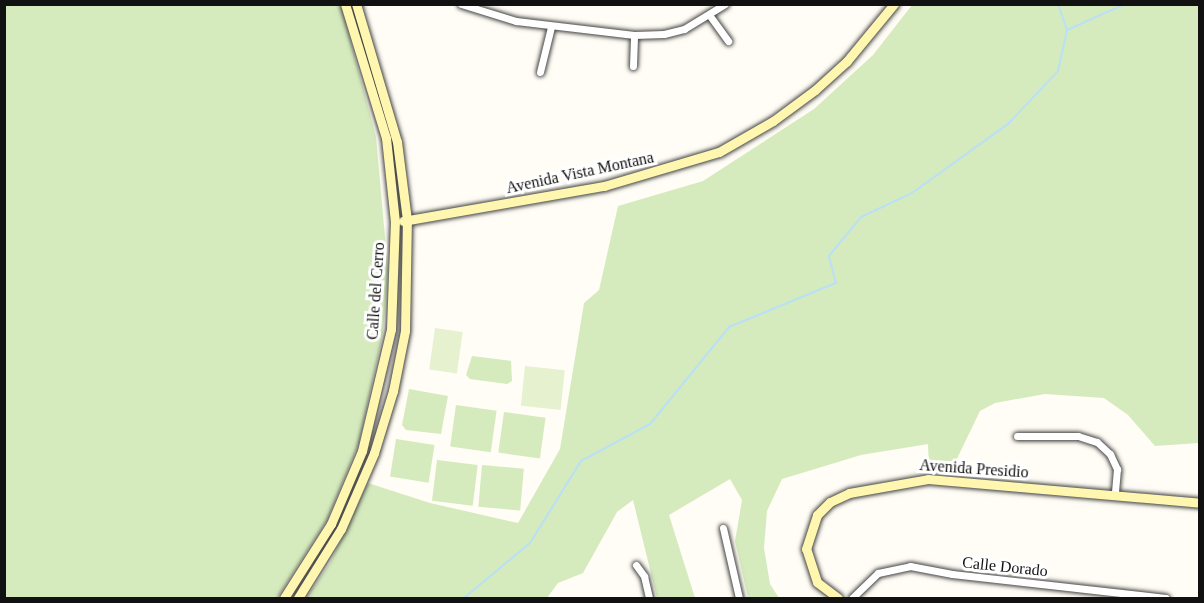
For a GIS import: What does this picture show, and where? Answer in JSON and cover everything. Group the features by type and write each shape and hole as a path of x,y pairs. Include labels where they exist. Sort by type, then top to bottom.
{"main road":[{"name":"Calle del Cerro","path":"284,598 331,524 362,451 392,329 395,222 386,138 345,4"},
{"name":"Calle del Cerro","path":"297,598 341,529 374,453 393,391 405,331 407,220 389,104 356,4"},
{"name":"Avenida Vista Montana","path":"395,222 604,186 719,152 773,121 815,90 847,61 894,4"},
{"name":"Avenida Presidio","path":"838,598 817,582 806,549 817,515 830,502 849,493 928,479 1200,503"}],"street":[{"path":"461,4 551,27 634,35 664,34 710,16 725,4"},
{"path":"710,16 728,41"},
{"path":"540,72 551,27"},
{"path":"633,66 634,35"},
{"path":"1017,436 1078,436 1097,442 1110,454 1117,469 1115,494"},
{"path":"723,528 739,598"},
{"path":"636,565 644,576 649,598"},
{"name":"Calle Dorado","path":"852,598 878,573 910,566 952,574 1166,598"}],"green space":[{"path":"4,5 341,5 376,137 388,271 383,333 359,443 327,520 277,598 5,598"},
{"path":"912,5 1199,5 1199,443 1155,446 1128,415 1104,398 1045,394 995,403 980,411 951,471 929,468 928,444 861,455 782,479 767,511 764,548 770,584 779,598 748,598 735,541 742,500 730,479 669,515 695,598 657,598 633,500 617,512 583,573 558,583 547,598 306,598 330,563 368,483 430,503 518,523 560,449 584,303 599,290 618,206 703,181 814,109 873,55"},
{"path":"435,328 463,332 457,373 429,370"},
{"path":"472,356 511,361 512,381 507,384 470,379 466,375"},
{"path":"525,366 565,370 561,410 521,406"},
{"path":"409,389 448,396 441,434 406,430 402,425"},
{"path":"456,405 497,411 491,452 450,447"},
{"path":"504,412 546,418 540,458 498,453"},
{"path":"396,439 435,445 429,483 390,477"},
{"path":"437,460 478,465 473,506 432,501"},
{"path":"482,465 524,469 520,511 478,507"}],"waterway":[{"path":"464,598 530,543 581,461 650,424 729,327 836,283 829,256 861,217 912,193 1008,124 1058,71 1067,30 1058,4"},
{"path":"1067,30 1125,4"}]}
